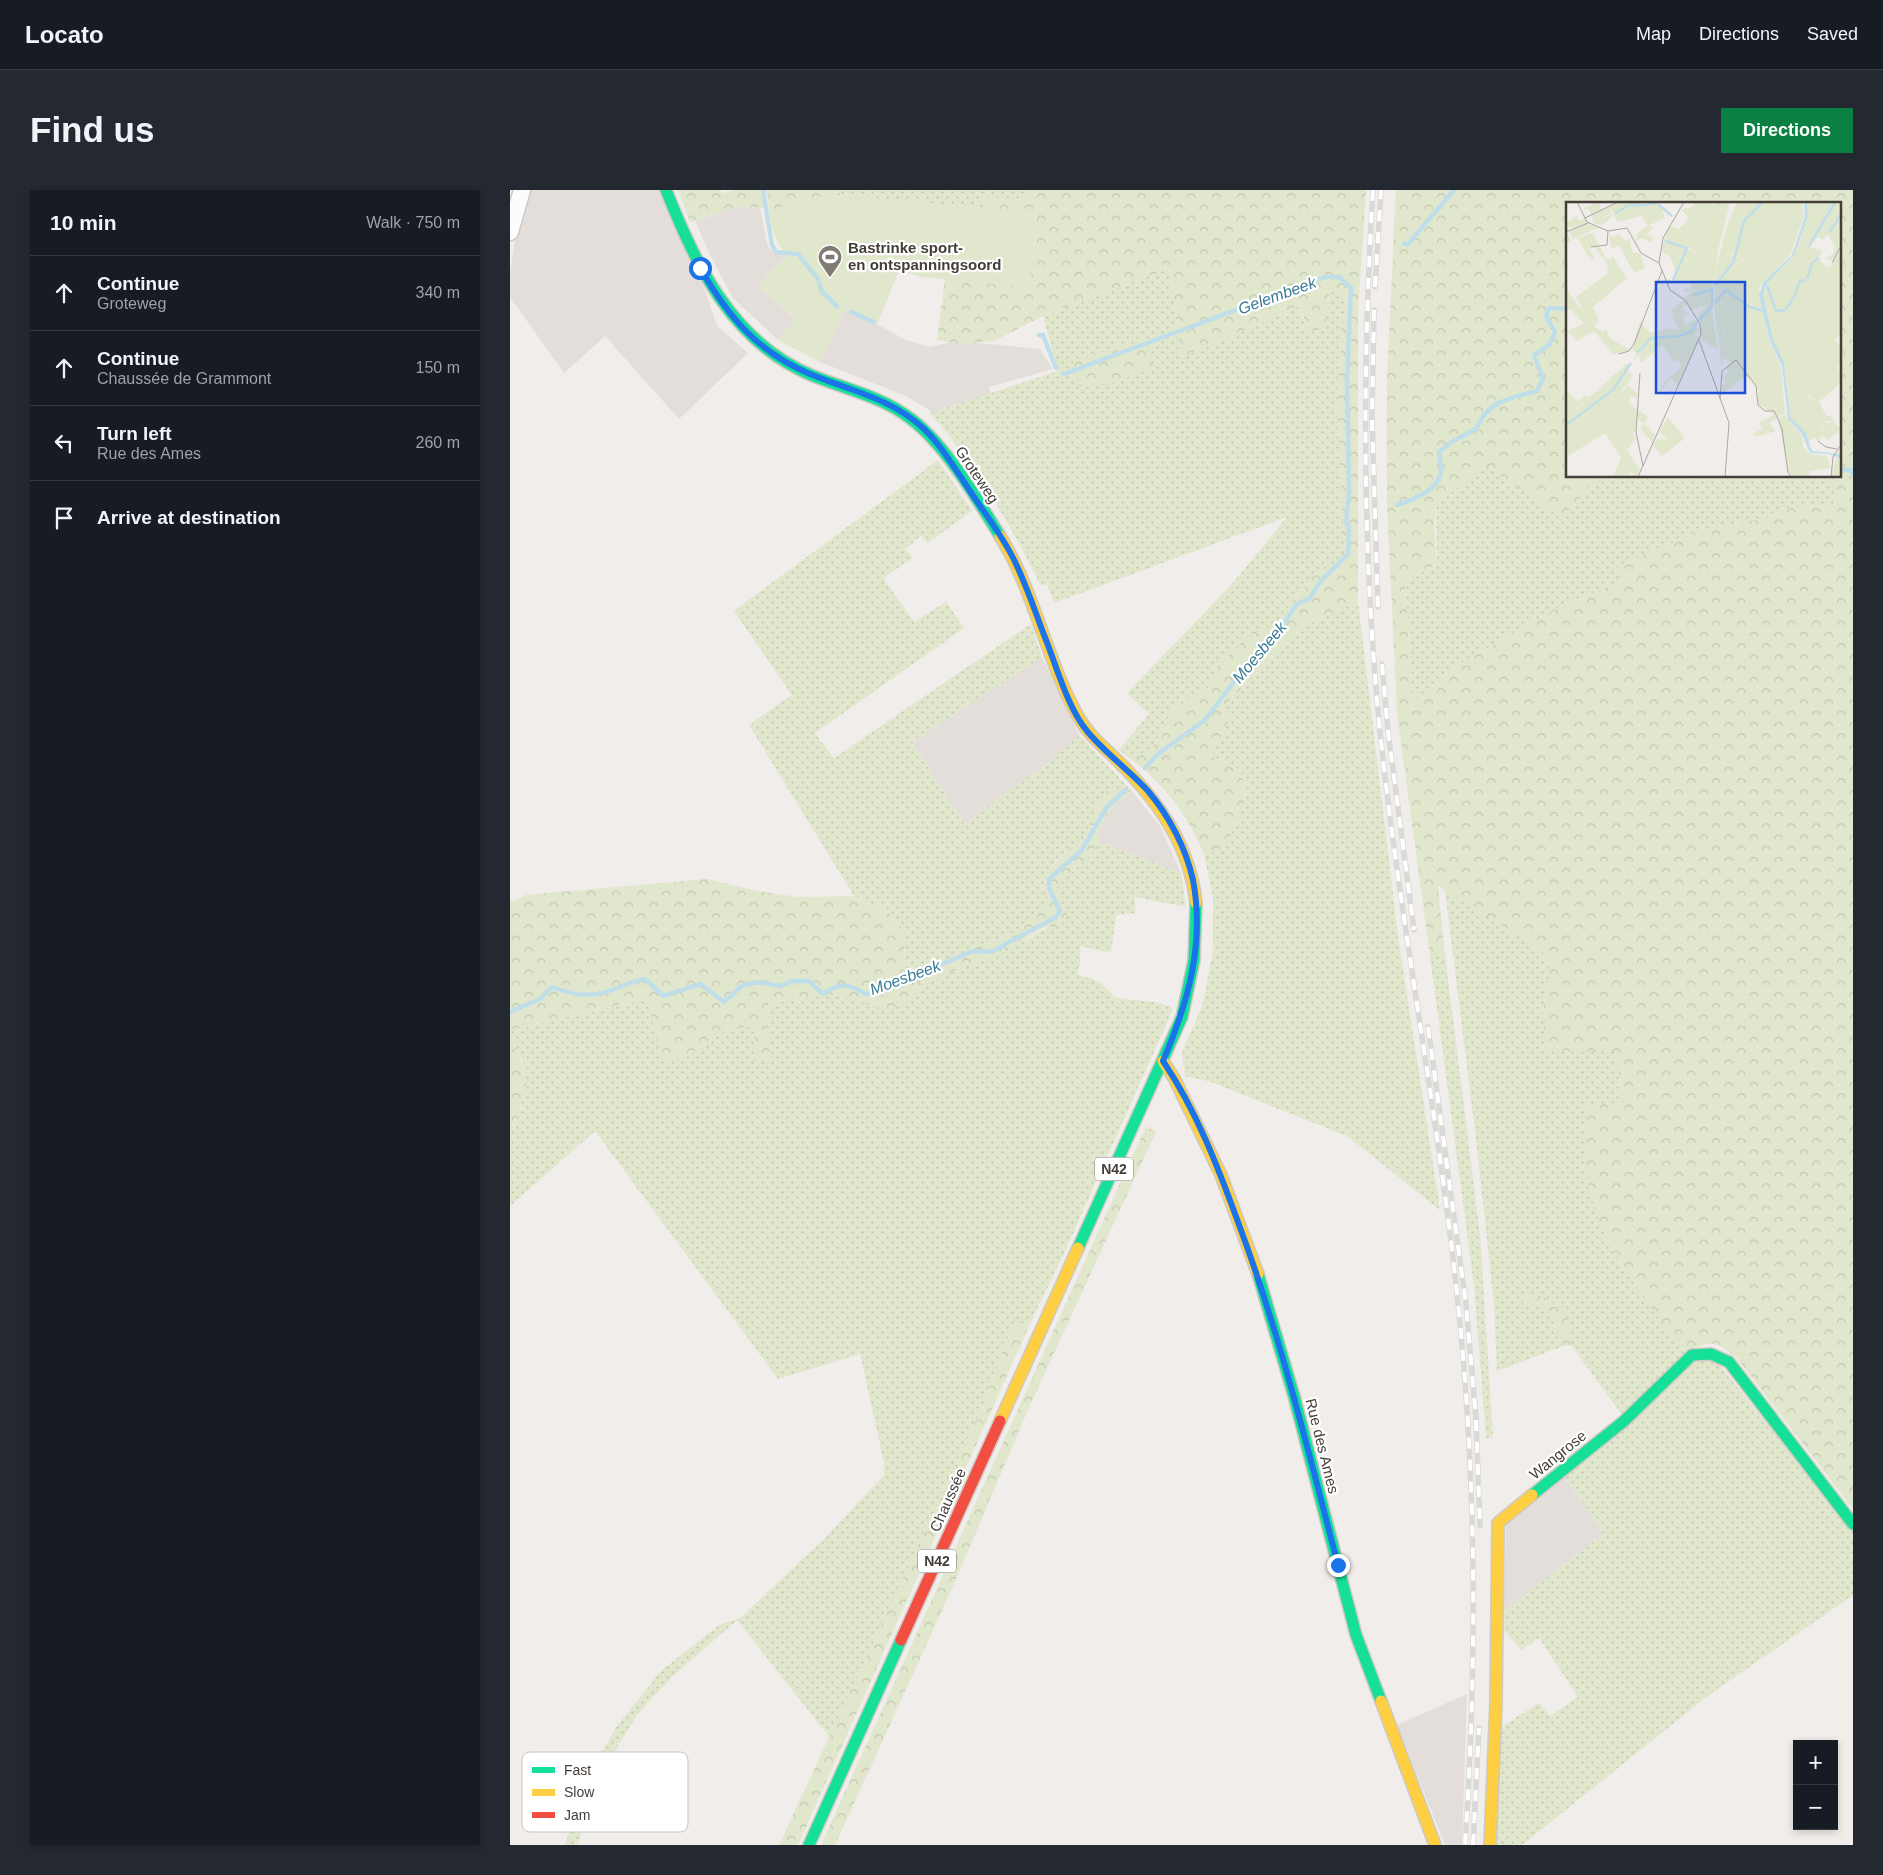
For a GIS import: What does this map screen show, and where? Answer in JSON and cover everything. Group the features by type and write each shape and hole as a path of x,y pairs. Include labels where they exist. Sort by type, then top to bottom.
{"main road":[{"name":"Groteweg","path":"666,190 700,268 719,302 736,323 792,365 896,408 923,428 944,452 1016,564 1072,704 1086,730 1136,779 1168,817 1187,861 1195,897 1197,936 1189,990 1182,1018 1163,1061"},
{"name":"Chaussée","path":"809,1845 1163,1061"},
{"name":"Rue des Ames","path":"1163,1061 1174,1078 1221,1175 1256,1269 1292,1387 1356,1635 1435,1845"},
{"name":"Wangrose","path":"1490,1845 1496,1703 1498,1523 1624,1421 1692,1355 1705,1352 1718,1355 1729,1362 1853,1524"}],"street":[{"path":"510,232 522,190"}],"shaded area":[{"path":"529,190 659,190 706,293 717,326 748,353 679,419 605,336 564,373 510,297 510,273 517,225"},
{"path":"738,207 760,208 768,247 773,252 787,255 758,286 796,319 778,340 733,298 710,255 695,221"},
{"path":"849,309 906,340 929,347 958,341 1040,349 1053,369 989,387 991,396 937,419 929,410 906,396 820,362 843,313"},
{"path":"1042,657 1079,735 1043,768 1018,783 965,825 912,742"},
{"path":"1131,790 1160,826 1181,873 1099,842 1098,833 1113,804 1128,796"},
{"path":"1565,1477 1603,1534 1503,1612 1506,1525"},
{"path":"1467,1694 1462,1845 1445,1845 1397,1725"}],"green space":[{"path":"678,190 721,190 722,193 735,190 840,190 840,195 822,196 769,211 767,192 762,193 764,208 738,207 690,222"},
{"path":"840,190 1025,190 1024,199 980,197 980,208 840,195"},
{"path":"1025,190 1366,190 1358,311 1358,601 1303,626 1223,707 1231,714 1222,738 1211,756 1242,771 1245,799 1227,845 1218,851 1204,854 1191,827 1175,803 1157,782 1135,762 1139,756 1155,744 1171,713 1178,704 1209,687 1217,667 1245,639 1256,630 1271,628 1321,567 1331,567 1344,553 1337,408 1342,318 1346,309 1342,293 1334,291 1329,294 1325,329 1308,331 1300,306 1180,358 1170,268 1043,316 994,341 960,344 937,340 945,279 1030,287 1036,213 980,208 980,197 1023,199"},
{"path":"1396,190 1853,190 1853,1509 1736,1357 1722,1347 1711,1344 1700,1346 1685,1353 1627,1273 1614,1251 1594,1206 1588,1182 1585,1154 1587,1106 1623,1102 1615,1052 1547,1051 1542,1012 1550,973 1542,951 1438,886 1445,955 1430,956 1397,713 1387,504 1387,378"},
{"name":"Bastrinke sport- en ontspanningsoord","path":"840,195 1036,212 1030,288 922,277 899,270 877,325 849,309 843,313 820,362 778,340 796,318 758,286 788,254 777,241 769,211 822,196"},
{"path":"1170,268 1180,358 1300,306 1303,319 1325,329 1329,294 1334,291 1342,293 1346,309 1342,318 1337,408 1345,553 1331,567 1311,579 1271,628 1256,630 1245,639 1217,667 1209,687 1178,704 1171,713 1155,744 1139,756 1135,762 1119,750 1149,714 1127,693 1232,584 1287,517 1054,603 1047,584 1041,586 1005,518 977,474 930,413 1058,371 1043,316"},
{"path":"1145,338 1154,368 1105,385 1086,387 1078,385 1073,374 1073,362"},
{"path":"938,460 972,511 928,543 921,536 905,549 913,558 883,578 914,622 946,602 964,628 815,733 834,758 1031,624 1042,657 912,742 965,825 1018,783 1043,768 1079,735 1131,790 1111,798 1100,805 1095,811 1090,826 1081,838 1054,863 1045,880 1043,893 1051,901 1028,923 1006,938 976,946 937,968 910,978 903,969 905,949 884,909 854,896 749,725 792,695 734,611"},
{"path":"1486,466 1562,518 1597,478 1821,478 1836,485 1833,505 1779,509 1767,518 1707,529 1617,568 1623,580 1549,612 1457,666 1413,701 1405,581 1437,564 1436,504"},
{"path":"1358,601 1398,936 1440,1210 1347,1136 1211,1082 1185,1076 1182,1052 1202,1007 1213,951 1213,897 1204,854 1218,851 1245,799 1242,771 1211,756 1225,728 1223,707 1303,626"},
{"path":"1109,787 1131,790 1128,796 1113,804 1098,833 1099,842 1092,854 1057,885 1060,903 1067,913 1060,926 1042,928 1010,950 946,974 913,992 905,1003 886,1010 839,995 818,996 768,1004 770,1059 755,1061 754,1025 723,1032 684,1059 662,1060 647,999 510,1030 510,902 526,895 707,879 758,891 797,897 854,896 884,909 900,924 905,935 903,969 910,978 937,968 976,946 1006,938 1028,923 1051,901 1043,893 1046,873 1088,829 1095,810"},
{"path":"1099,842 1181,873 1186,907 1135,897 1135,913 1116,915 1111,953 1080,946 1080,964 1077,974 1100,982 1116,998 1161,1003 1173,1009 1066,1249 1029,1326 1015,1320 982,1408 830,1738 737,1620 672,1677 636,1716 615,1752 602,1752 617,1726 661,1671 719,1625 740,1618 825,1538 884,1475 884,1462 860,1354 778,1379 595,1131 510,1206 510,1131 521,1108 523,1062 510,1037 510,1030 648,999 700,1048 723,1032 755,1025 755,1061 769,1059 768,1004 818,996 839,995 860,1001 904,1003 915,991 944,973 1011,947 1044,929 1060,926 1067,913 1060,903 1057,885 1092,854"},
{"path":"1445,890 1542,951 1550,973 1542,1012 1615,1052 1623,1102 1621,1265 1685,1353 1623,1416 1571,1345 1571,1337 1536,1294 1524,1307 1532,1305 1547,1310 1555,1324 1561,1347 1497,1371 1494,1304 1476,1139"},
{"path":"1445,955 1480,1234 1493,1437 1486,1438 1474,1285 1430,956"},
{"path":"510,1037 522,1063 526,1084 522,1104 510,1131"},
{"path":"1146,1126 1156,1132 1031,1403 950,1593 835,1845 821,1845"},
{"path":"1536,1294 1552,1303 1563,1313 1570,1327 1571,1345 1561,1347 1555,1324 1547,1310 1532,1305 1524,1307 1521,1297"},
{"path":"1015,1319 1029,1326 798,1845 779,1845 982,1408"},
{"path":"1695,1359 1717,1362 1853,1528 1853,1595 1709,1695 1522,1845 1496,1845 1500,1728 1539,1703 1550,1716 1578,1697 1539,1638 1521,1650 1503,1629 1503,1612 1603,1534 1565,1477"},
{"path":"569,1832 582,1832 578,1845 565,1845"}],"waterway":[{"name":"Gelembeek","path":"763,190 772,245 776,252 798,254 818,279"},
{"path":"1404,243 1407,245 1454,190"},
{"name":"Gelembeek","path":"1064,374 1325,277 1339,277 1351,288 1347,380 1349,492 1346,522 1349,527 1348,554 1320,582 1310,598 1296,605 1278,632 1261,646 1205,720 1158,754 1145,768"},
{"name":"Gelembeek","path":"819,283 822,292 837,306"},
{"name":"Moesbeek","path":"1397,505 1424,494 1435,484 1441,472 1439,452 1453,441 1476,429 1481,419 1493,406 1537,391 1543,379 1534,355 1549,345 1555,332 1546,316 1549,308 1566,309"},
{"name":"Gelembeek","path":"851,312 874,322"},
{"name":"Gelembeek","path":"1039,335 1043,335 1056,368"},
{"name":"Moesbeek","path":"1840,470 1851,470 1853,474"},
{"name":"Moesbeek","path":"510,1012 540,999 552,987 566,992 587,995 602,993 645,979 663,996 700,984 724,1002 743,985 759,982 780,986 792,981 809,981 823,994 835,987 844,985 866,994 874,993 973,951 991,952 1056,917 1060,911 1049,888 1049,879 1081,851 1107,807 1125,790"}],"railway":[{"path":"1373,190 1367,326 1366,461 1367,529 1374,664 1388,804 1450,1231 1469,1438 1472,1506 1473,1641 1472,1709 1465,1845"},
{"path":"1375,287 1381,190"},
{"path":"1374,310 1372,419 1378,607"},
{"path":"1382,664 1388,731 1414,930"},
{"path":"1428,1027 1466,1304 1476,1419 1480,1526"},
{"path":"1473,1845 1479,1728"}],"traffic: fast":[{"path":"666,190 704,273 738,322 759,343 783,361 811,375 888,404 911,419 924,430 948,457 971,489 1000,536"},
{"path":"1078,1248 1182,1017 1194,960 1196,903"},
{"path":"1258,1274 1294,1396 1356,1635 1381,1701"},
{"path":"1532,1495 1624,1421 1692,1355 1711,1354 1729,1362 1853,1524"},
{"path":"809,1845 901,1640"}],"traffic: slow":[{"path":"1000,536 1032,603 1058,673 1079,718 1092,736 1134,777 1170,826 1180,844 1187,863 1193,882 1196,903"},
{"path":"1163,1061 1174,1078 1221,1175 1258,1274"},
{"path":"1000,1421 1078,1248"},
{"path":"1490,1845 1496,1703 1498,1523 1532,1495"},
{"path":"1381,1701 1435,1845"}],"traffic: jam":[{"path":"901,1640 1000,1421"}],"place":[{"name":"Bastrinke sport- en ontspanningsoord","path":"830,278"}],"route":[{"path":"700,268 719,302 736,323 775,355 808,374 896,408 923,428 944,452 1016,564 1072,704 1086,730 1147,790 1168,817 1182,846 1192,878 1197,936 1194,963 1182,1018 1163,1061 1174,1078 1221,1175 1256,1269 1294,1396 1338,1565"}]}
